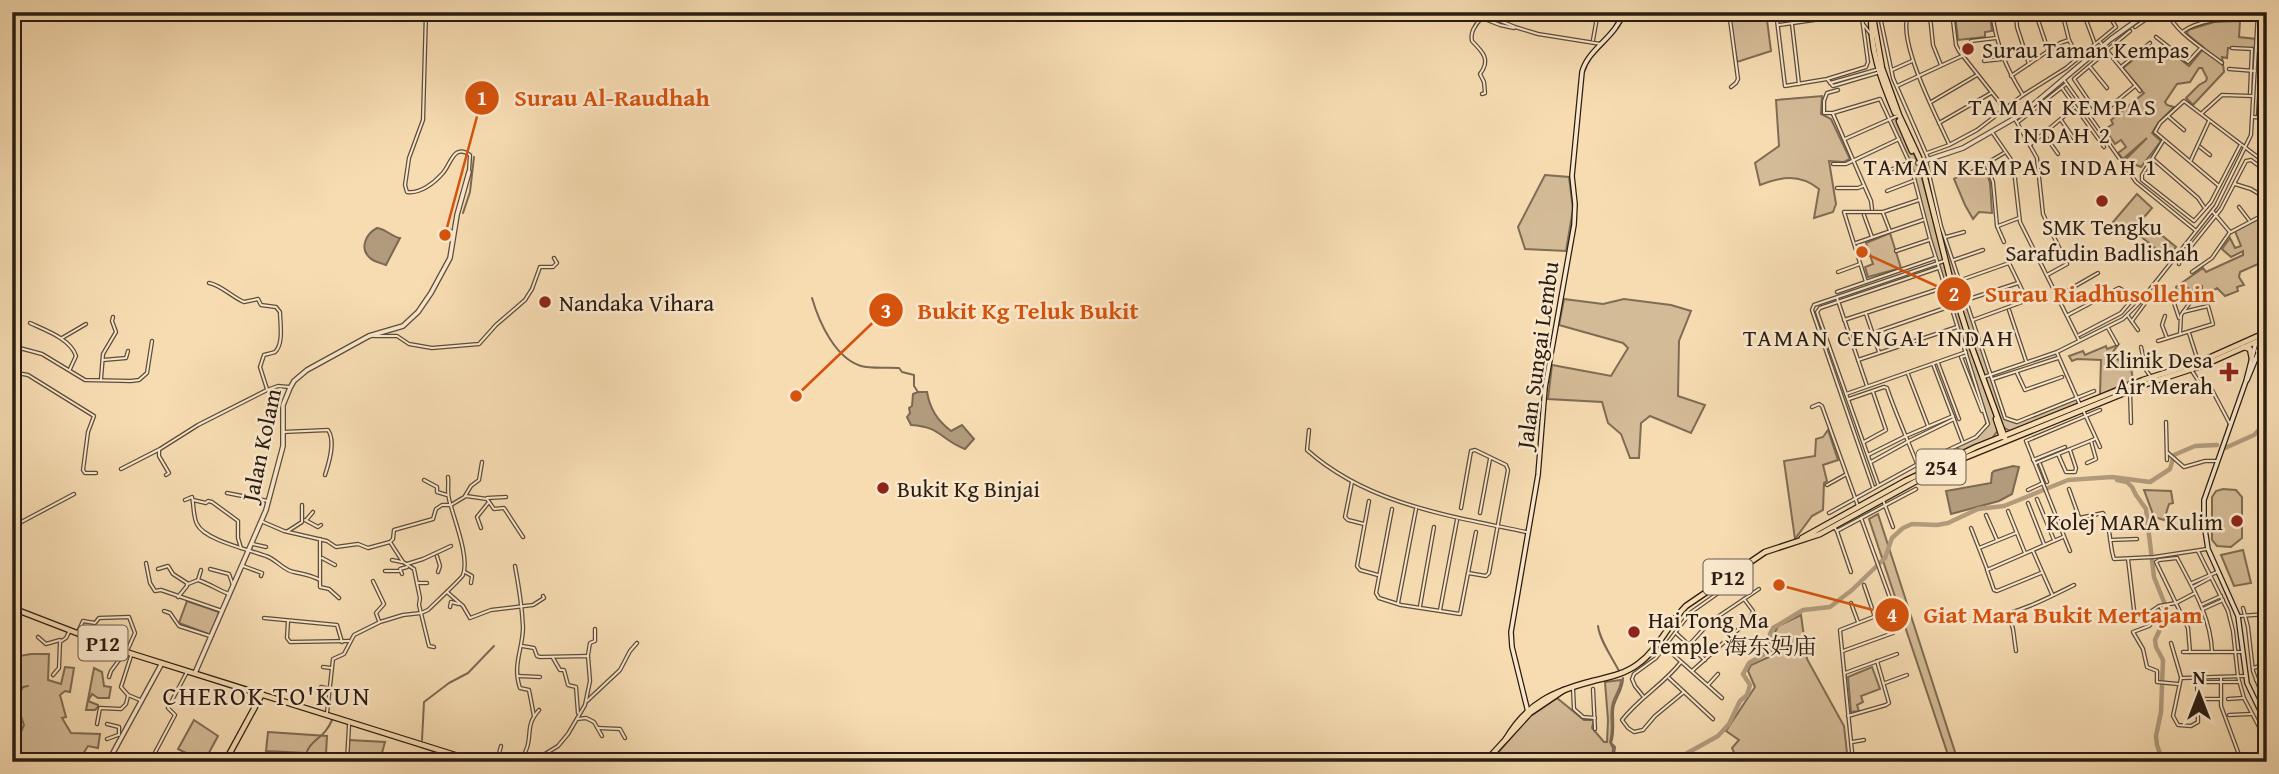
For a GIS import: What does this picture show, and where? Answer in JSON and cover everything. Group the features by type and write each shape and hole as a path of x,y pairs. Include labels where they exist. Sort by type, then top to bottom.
{"main road":[{"name":"Jalan Sungai Lembu","path":"1529,712 1510,636 1538,475 1547,377 1574,225 1572,176 1582,72 1590,57 1616,29 1624,12"},
{"path":"1872,12 1873,37 1881,70 1898,116 1923,161 1944,260 2004,439"},
{"path":"1872,12 1881,70"},
{"path":"1923,161 1963,149 2016,120 2151,12"},
{"name":"Jalan Kolam","path":"195,673 269,500 283,446 283,405 290,388 307,370 369,336 403,326 418,312 450,258 457,215 469,172"},
{"path":"2243,345 2266,335"},
{"path":"2245,381 2266,335"},
{"name":"254","path":"1795,542 1836,529 1862,508 1921,473 1960,454 2004,439 2018,431 2083,411 2152,377 2191,369 2266,335"},
{"path":"2257,340 2259,351"},
{"path":"2257,340 2203,504 2208,549 2238,617 2245,676 2251,695 2267,725"},
{"path":"2243,345 2250,349 2252,359"},
{"name":"254","path":"1795,542 1942,467 2004,439 2083,411 2243,345"},
{"path":"2000,427 2007,431 2018,431"},
{"path":"1987,443 1995,437 2000,427"},
{"name":"P12","path":"1485,762 1535,705 1556,692 1625,672 1638,664 1659,642 1686,606 1758,556 1795,542"},
{"name":"P12","path":"12,608 128,652 477,762"},
{"path":"108,762 162,663"},
{"path":"250,690 256,704"},
{"name":"P12","path":"1529,712 1564,690"},
{"path":"225,762 262,694"},
{"path":"256,704 263,699 273,698"},
{"path":"1525,701 1535,705"}],"street":[{"path":"426,12 423,120 409,158 405,185 407,192 414,193 430,185 444,172 453,155 459,151 470,155 469,172"},
{"path":"1479,12 1515,27 1602,44"},
{"path":"1593,41 1598,12"},
{"path":"1729,12 1738,79 1731,87"},
{"path":"1776,12 1785,86 1828,79 1867,66 1862,15"},
{"path":"1778,25 1872,12"},
{"path":"1882,12 1881,21 1896,87 1927,153"},
{"path":"1909,12 1906,23 1913,61 1949,145"},
{"path":"1933,12 1930,16 1933,46 1941,66"},
{"path":"1952,12 1956,45 2005,109"},
{"path":"1993,12 2003,59 2023,95"},
{"path":"2016,12 2017,27 2029,64"},
{"path":"2037,12 2049,51"},
{"path":"2062,12 2069,40 2078,58"},
{"path":"2083,12 2095,44"},
{"path":"2094,391 2017,422 2005,418 1945,238 1923,161 1927,153 1977,130 2023,95 2066,68 2117,26 2107,12"},
{"path":"2135,27 2148,18 2169,12 2170,20 2182,32 2222,64"},
{"path":"2213,12 2214,20"},
{"path":"2253,71 2258,12"},
{"path":"2258,117 2264,12"},
{"path":"1482,94 1485,93 1484,82 1480,74 1485,60 1483,51 1472,41 1474,27 1482,18 1513,29 1515,27"},
{"path":"2182,32 2191,26 2214,20 2258,18"},
{"path":"1792,23 1799,84"},
{"path":"1862,24 1873,37"},
{"path":"2130,31 2105,49 2075,77 2075,82 2099,114 2135,86"},
{"path":"2155,37 2188,62 2202,47"},
{"path":"1971,41 1997,38"},
{"path":"2011,76 2069,40"},
{"path":"2099,41 2140,91"},
{"path":"2120,67 2150,43"},
{"path":"2232,48 2267,51"},
{"path":"1983,377 2057,352 2108,327 2127,315 2143,297 2213,211 2245,149 2251,135 2252,49"},
{"path":"1896,87 1963,55"},
{"path":"1984,61 2003,59"},
{"path":"1891,71 1913,61"},
{"path":"2089,66 2107,88"},
{"path":"2228,69 2253,71"},
{"path":"2260,69 2267,69"},
{"path":"1829,83 1881,70"},
{"path":"1828,79 1833,86 1881,70"},
{"path":"1930,103 1978,75"},
{"path":"2047,275 2067,264 2043,214 2039,164 2016,120 2062,88 2065,81"},
{"path":"2065,81 2136,182 2196,230"},
{"path":"2260,84 2267,85"},
{"path":"2062,88 2104,147"},
{"path":"1829,513 1918,464 1976,437 1987,425 1924,220 1910,162 1881,100 1824,113 1824,100 1830,91 1838,90"},
{"path":"1939,123 1992,92"},
{"path":"2202,114 2222,94 2252,96"},
{"path":"2259,100 2267,100"},
{"path":"2220,186 2156,134 2160,122 2186,101 2267,164"},
{"path":"2030,145 2076,106"},
{"path":"1833,113 1872,203 1871,211"},
{"path":"2167,115 2184,130"},
{"path":"1844,140 1898,116"},
{"path":"2252,117 2267,118"},
{"path":"2060,119 2077,143"},
{"path":"2190,162 2210,120"},
{"path":"1992,132 2014,170 2019,218 2080,341"},
{"path":"2044,134 2058,154"},
{"path":"1833,164 1846,164 1899,139"},
{"path":"2163,140 2141,178 2194,221 2206,209 2220,186 2240,145"},
{"path":"2199,146 2210,155"},
{"path":"1972,172 2006,152"},
{"path":"2152,159 2198,198 2206,209"},
{"path":"2179,264 2216,215 2248,160 2267,172"},
{"path":"1877,175 1910,162"},
{"path":"1986,164 1993,182 1997,226 2004,242"},
{"path":"1887,191 1914,181"},
{"path":"2234,184 2250,188 2267,199"},
{"path":"1837,188 1864,186"},
{"path":"1866,282 1845,211 1883,212 1919,200"},
{"path":"2168,208 2171,204"},
{"path":"2239,207 2250,222"},
{"path":"2213,211 2231,232"},
{"path":"1883,212 1890,232"},
{"path":"2192,272 2212,258 2231,232 2267,213"},
{"path":"1864,215 1872,238"},
{"path":"1997,226 2019,218"},
{"path":"1855,244 1924,220"},
{"path":"445,230 455,232"},
{"path":"1945,238 1964,232"},
{"path":"1896,251 1930,240"},
{"path":"1953,260 1983,250"},
{"path":"1837,292 1936,257"},
{"path":"369,336 397,336 409,344 432,348 479,344 525,300 540,267 553,267 557,263 554,258"},
{"path":"1873,488 1812,312 1814,305 1944,260"},
{"path":"1838,272 1861,264"},
{"path":"1959,280 2008,264 2026,298 2009,309 1972,320"},
{"path":"1878,485 1818,310 1939,267"},
{"path":"2057,296 2098,273"},
{"path":"1966,300 2019,283"},
{"path":"209,284 216,285 225,293 244,302 258,299 261,305 276,307 280,312 281,332 278,348 274,353 264,355 260,367 267,390"},
{"path":"1844,320 1945,287"},
{"path":"2067,316 2119,288 2131,295 2132,300 2125,311 2077,336"},
{"path":"1837,297 1867,386"},
{"path":"2132,321 2146,302"},
{"path":"2174,303 2180,320 2180,334"},
{"path":"2180,320 2189,304"},
{"path":"1873,333 1951,306"},
{"path":"2158,341 2213,324 2210,308 2206,306 2183,312"},
{"path":"2009,309 2026,362"},
{"path":"1866,313 1879,353"},
{"path":"2127,315 2138,330"},
{"path":"2165,316 2162,325 2167,338"},
{"path":"101,380 103,354 116,330 113,317"},
{"path":"2115,317 2117,322"},
{"path":"30,323 61,339 75,352 75,360 70,370"},
{"path":"61,339 86,324"},
{"path":"1858,360 1958,326"},
{"path":"2108,327 2117,344"},
{"path":"2189,332 2199,362"},
{"path":"12,346 42,354 85,380 131,381 144,377 150,365 152,341"},
{"path":"2141,347 2146,370 2152,377"},
{"path":"102,359 126,358 128,351"},
{"path":"2057,352 2100,447"},
{"path":"1845,394 1967,354"},
{"path":"1967,354 1961,357 1982,405 1982,411"},
{"path":"1992,380 2059,357"},
{"path":"1937,362 1959,419"},
{"path":"1933,364 1963,444"},
{"path":"2191,369 2203,388 2211,388 2231,425"},
{"path":"12,372 28,375 94,415 88,432 83,470 85,473 96,473"},
{"path":"2016,372 2025,390 2062,377"},
{"path":"1907,373 1928,426"},
{"path":"121,470 198,425 267,390 278,386 290,388"},
{"path":"1848,400 1886,388 1921,473"},
{"path":"2130,390 2131,424"},
{"path":"1863,443 1886,430 1873,391"},
{"path":"1982,405 1991,402"},
{"path":"1812,407 1819,404 1822,406 1855,498 1862,508"},
{"path":"2070,551 2026,441 2083,411 2100,410"},
{"path":"1868,456 1928,426 1954,417"},
{"path":"1870,463 1954,417"},
{"path":"2166,422 2169,454 2167,460"},
{"path":"12,425 17,426"},
{"path":"283,432 328,430 332,440 329,465 324,475"},
{"path":"1309,430 1307,450 1352,482 1416,508 1527,532"},
{"path":"2035,464 2096,438"},
{"path":"2087,463 2096,459 2091,440"},
{"path":"1956,446 1960,454"},
{"path":"2033,460 2065,447"},
{"path":"160,449 159,456 169,473 166,475"},
{"path":"2058,454 2067,473 2077,471 2069,449"},
{"path":"1461,508 1471,451 1475,450 1506,466 1508,470 1489,573 1486,576 1468,573"},
{"path":"2169,454 2184,467 2205,461 2218,461"},
{"path":"1480,513 1490,458"},
{"path":"464,497 479,480 482,462"},
{"path":"2028,490 2047,481 2039,462"},
{"path":"1827,485 1846,475"},
{"path":"327,714 333,659 344,654 356,634 404,614 428,610 462,578 463,550 448,495 448,477"},
{"path":"424,480 437,488 437,492 448,495"},
{"path":"1352,482 1345,517 1365,524"},
{"path":"1851,572 1836,529 1916,489"},
{"path":"2069,489 2079,518"},
{"path":"228,493 269,500"},
{"path":"12,527 74,494"},
{"path":"185,500 191,496 193,500 212,502 238,521 237,538 242,549"},
{"path":"262,521 287,531 320,539 335,547 358,544 368,548 393,539 394,530 433,519 436,509 442,505 451,505 470,496 488,500 506,497"},
{"path":"500,497 511,521 523,537"},
{"path":"1882,499 1893,527"},
{"path":"2037,499 2055,541"},
{"path":"193,500 197,526 219,540 267,556 292,573 306,574 320,580"},
{"path":"488,500 494,509 504,508"},
{"path":"481,528 477,517 488,500"},
{"path":"1369,501 1357,566 1360,570 1380,575"},
{"path":"2028,503 2045,545"},
{"path":"302,505 303,521"},
{"path":"1398,604 1416,508"},
{"path":"1392,509 1376,593 1379,598 1398,604 1457,615 1461,612 1476,532"},
{"path":"2008,511 2025,553"},
{"path":"287,531 313,512"},
{"path":"2061,527 2079,518 2101,512 2105,514 2114,558 2176,556"},
{"path":"1986,515 1997,541"},
{"path":"1440,611 1458,518"},
{"path":"1842,651 1896,631 1897,627 1894,609 1861,518"},
{"path":"303,521 317,527 321,525"},
{"path":"1420,607 1434,527"},
{"path":"1971,528 1994,590 2041,573"},
{"path":"1978,549 2017,533"},
{"path":"1987,569 2064,537"},
{"path":"320,539 320,587 329,589 339,598"},
{"path":"2109,540 2137,539"},
{"path":"390,541 405,564"},
{"path":"252,544 266,547"},
{"path":"385,572 401,573 405,564 451,546"},
{"path":"2190,652 2188,628 2156,562 2159,559 2208,549"},
{"path":"432,555 441,554 441,550"},
{"path":"2032,550 2052,596"},
{"path":"391,553 396,551"},
{"path":"2198,551 2223,600 2232,626 2239,682 2244,698 2267,742"},
{"path":"437,555 440,566 438,572"},
{"path":"2176,556 2210,628 2212,652"},
{"path":"321,558 335,565"},
{"path":"2128,558 2134,616 2137,618 2195,593"},
{"path":"392,560 414,569 421,613 429,644 434,648"},
{"path":"146,563 149,583 155,590 223,611"},
{"path":"158,569 168,566 173,574 187,584"},
{"path":"243,566 262,573 261,576"},
{"path":"515,566 523,613 522,646 516,665 517,676 520,688 529,690 534,716"},
{"path":"210,569 229,575 233,586"},
{"path":"198,580 201,570"},
{"path":"464,572 472,576 471,583"},
{"path":"1643,696 1632,679 1634,674 1656,658 1690,613 1748,572"},
{"path":"2192,585 2217,572"},
{"path":"178,597 187,584 198,580 230,595"},
{"path":"373,582 384,604 376,613 380,622"},
{"path":"417,583 427,583"},
{"path":"1864,585 1875,617"},
{"path":"1988,618 2008,615 2074,585"},
{"path":"1690,644 1710,622 1759,589"},
{"path":"446,592 460,604 470,618 491,610 538,604 543,596"},
{"path":"2200,606 2221,596"},
{"path":"1692,671 1751,618 1753,611 1744,599"},
{"path":"2202,610 2223,600"},
{"path":"450,607 451,603 460,604"},
{"path":"1852,603 1858,623"},
{"path":"2161,606 2163,612 2155,621 2133,632 2143,649 2147,667 2157,671 2157,682 2180,684"},
{"path":"2243,608 2252,668 2267,708"},
{"path":"1853,762 1840,630 1894,609"},
{"path":"164,611 170,613 179,626 211,636"},
{"path":"2238,617 2267,614"},
{"path":"2008,615 2013,629 2015,651"},
{"path":"77,634 82,621 95,624 99,618 129,617 135,632 121,687 128,695 141,700"},
{"path":"264,618 337,625 342,642"},
{"path":"288,621 287,638 290,642 351,641"},
{"path":"532,762 558,746 586,702 590,681 588,656 590,643 594,642 595,629"},
{"path":"38,638 46,644 66,638 70,631"},
{"path":"1675,632 1706,660"},
{"path":"53,675 59,668 58,652 61,640"},
{"path":"1659,642 1722,698"},
{"path":"586,702 620,670 637,643"},
{"path":"2171,643 2182,678 2173,718 2178,725 2196,724 2197,678"},
{"path":"102,655 105,644"},
{"path":"522,646 534,648 537,656 588,656"},
{"path":"109,677 128,652"},
{"path":"2183,652 2242,652"},
{"path":"1844,674 1896,654"},
{"path":"552,657 560,670 565,671 568,685 576,687 579,715"},
{"path":"1849,716 1889,703 1877,661"},
{"path":"1681,662 1668,678 1643,696 1622,720 1628,729 1634,732 1643,730 1655,716 1684,692"},
{"path":"2252,668 2267,664"},
{"path":"323,667 332,669"},
{"path":"150,762 175,715 168,708 187,671"},
{"path":"1707,685 1718,674"},
{"path":"1884,684 1907,675"},
{"path":"517,676 540,677"},
{"path":"2182,678 2245,676"},
{"path":"2255,680 2267,676"},
{"path":"2221,677 2223,712 2239,762"},
{"path":"1668,678 1713,719"},
{"path":"2197,682 2239,682"},
{"path":"321,687 331,689"},
{"path":"1573,687 1574,709 1583,717 1594,718"},
{"path":"1593,688 1595,729"},
{"path":"97,724 100,708 121,709 126,704 128,695"},
{"path":"2261,697 2267,695"},
{"path":"2228,699 2244,698"},
{"path":"2204,699 2221,699"},
{"path":"522,762 528,745 528,733 539,710"},
{"path":"2229,715 2252,714"},
{"path":"576,719 594,722 602,736"},
{"path":"347,762 350,721"},
{"path":"107,724 119,727 121,735 107,739"},
{"path":"597,729 620,729 625,738"},
{"path":"1851,743 1864,740"},
{"path":"494,762 497,761 501,746"},
{"path":"91,762 92,756"}],"shaded area":[{"path":"1729,12 1766,12 1771,51 1737,62"},
{"path":"1990,12 1992,31 1985,32 1985,37 1958,40 1955,15"},
{"path":"2240,21 2239,37 2256,39 2255,48 2228,48 2227,58 2222,57 2224,72 2193,105 2186,98 2206,81 2202,68 2199,68 2190,82 2177,84 2165,102 2174,107 2152,133 2161,141 2141,167 2136,165 2133,169 2126,159 2147,138 2123,159 2118,153 2126,147 2121,140 2115,144 2105,129 2113,124 2111,120 2144,93 2123,68 2144,51 2148,56 2152,53 2160,59 2170,51 2189,66 2204,48 2187,34 2188,30 2214,22"},
{"path":"1822,96 1821,114 1831,119 1850,159 1844,162 1829,161 1836,204 1833,212 1814,218 1819,189 1804,180 1790,178 1760,185 1755,163 1779,146 1776,100"},
{"path":"1897,116 1918,163 1941,249 1921,162 1926,160 1941,226 2005,418 2017,422 2076,397 2081,406 2010,431 2001,426 1991,440 1960,454 1957,446 1976,437 1988,421 1930,239 1911,166 1890,119"},
{"path":"1985,167 1990,183 1992,213 1979,212 1973,219 1954,179 1968,171 1971,175"},
{"path":"1545,175 1569,177 1573,209 1566,251 1525,249 1518,227"},
{"path":"2137,194 2152,208 2132,231 2124,232 2113,222"},
{"path":"2267,214 2267,260 2240,272 2239,277 2244,285 2237,287 2238,291 2225,296 2217,288 2210,293 2210,299 2202,299 2202,286 2198,285 2191,292 2188,288 2181,291 2182,299 2178,300 2176,287 2203,268 2206,272 2243,255 2243,251 2231,257 2222,249 2230,238 2235,248 2241,246 2235,231"},
{"path":"2147,223 2176,247 2167,258 2138,234"},
{"path":"377,228 400,238 386,265 372,259 364,246 367,237"},
{"path":"1890,233 1901,268 1868,277 1865,267 1873,264 1866,243"},
{"path":"1564,299 1603,304 1624,299 1671,305 1691,311 1679,341 1678,396 1705,405 1691,433 1650,416 1641,423 1639,458 1630,458 1621,434 1608,423 1602,402 1548,399 1552,365 1611,376 1628,348 1623,343 1559,325"},
{"path":"2118,345 2113,352 2115,358 2130,361 2133,380 2100,395 2101,360 2072,361 2069,356 2083,351 2085,355 2106,346 2107,349"},
{"path":"927,392 935,414 951,431 962,425 974,439 965,449 929,428 911,425 907,417 913,394"},
{"path":"1828,430 1838,460 1823,465 1827,481 1824,483 1823,510 1812,516 1795,539 1784,461 1815,456 1816,439 1823,437"},
{"path":"2019,467 2012,494 1999,501 1951,514 1946,491 1991,483 1994,471"},
{"path":"2144,490 2171,491 2173,503 2169,504 2164,520 2154,517"},
{"path":"2236,490 2242,497 2242,538 2231,547 2217,546 2212,540 2212,497 2216,491"},
{"path":"1878,514 1955,752 1952,762 1944,762 1947,752 1869,519"},
{"path":"2243,550 2251,583 2234,586 2221,555"},
{"path":"187,601 219,612 211,635 179,623"},
{"path":"1801,615 1807,659 1844,726 1848,762 1738,762 1732,748 1739,740 1726,731 1755,687 1748,671 1751,665 1771,656 1778,626"},
{"path":"15,646 20,656 49,654 48,680 61,684 65,667 74,668 70,692 65,691 60,695 66,717 62,718 71,733 100,734 98,748 88,746 83,754 75,754 73,762 12,762 12,647"},
{"path":"1872,667 1880,689 1861,696 1863,702 1857,705 1859,711 1851,712 1848,677"},
{"path":"94,668 102,672 104,686 111,687 109,698 98,698 92,694 88,701 98,707 95,710 86,710"},
{"path":"1621,680 1612,707 1612,762 1490,762 1529,717 1557,698 1584,720 1594,720 1592,728 1607,742 1605,682"},
{"path":"194,720 218,736 204,762 178,749"},
{"path":"268,732 327,736 326,754 266,751"},
{"path":"349,740 385,742 382,753 387,755 384,757 349,753"}],"waterway":[{"path":"463,213 470,192 474,157"},
{"path":"812,298 829,338 843,355 861,366 899,368 902,372 914,375 914,386 918,392"},
{"path":"2225,448 2254,435 2267,422"},
{"path":"1628,762 1633,758 1651,761 1682,756 1718,736 1729,724 1740,701 1747,695 1750,685 1743,674 1749,663 1768,652 1773,628 1803,610 1830,607 1885,558 1892,538 1903,528 1912,524 1948,523 1978,509 2004,506 2068,480 2112,477 2150,482 2170,469 2174,455 2195,446 2217,445"},
{"path":"2117,480 2127,482 2146,509 2154,577 2168,612 2155,640 2163,660 2161,712 2156,736 2163,762"},
{"path":"1598,626 1619,671"},
{"path":"422,740 424,702 449,683 468,673 494,646"},
{"path":"1613,762 1613,709 1623,678"},
{"path":"12,752 24,725 19,710 19,696 23,687 28,686"},
{"path":"304,762 309,748 332,720"},
{"path":"421,747 459,759 460,762"}],"place":[{"name":"Surau Taman Kempas","path":"1968,49"},
{"name":"SMK Tengku Sarafudin Badlishah","path":"2102,201"},
{"name":"Surau Al-Raudhah","path":"445,235"},
{"name":"Surau Riadhusollehin","path":"1862,252"},
{"name":"Nandaka Vihara","path":"545,302"},
{"name":"Klinik Desa Air Merah","path":"2229,372"},
{"name":"Bukit Kg Teluk Bukit","path":"796,396"},
{"name":"Bukit Kg Binjai","path":"883,488"},
{"name":"Kolej MARA Kulim","path":"2237,521"},
{"name":"Giat Mara Bukit Mertajam","path":"1779,585"},
{"name":"Hai Tong Ma Temple 海东妈庙","path":"1634,632"}],"district":[{"name":"TAMAN KEMPAS INDAH 2","path":"2063,120"},
{"name":"TAMAN KEMPAS INDAH 1","path":"2011,166"},
{"name":"TAMAN CENGAL INDAH","path":"1879,337"},
{"name":"CHEROK TO'KUN","path":"267,695"}]}
